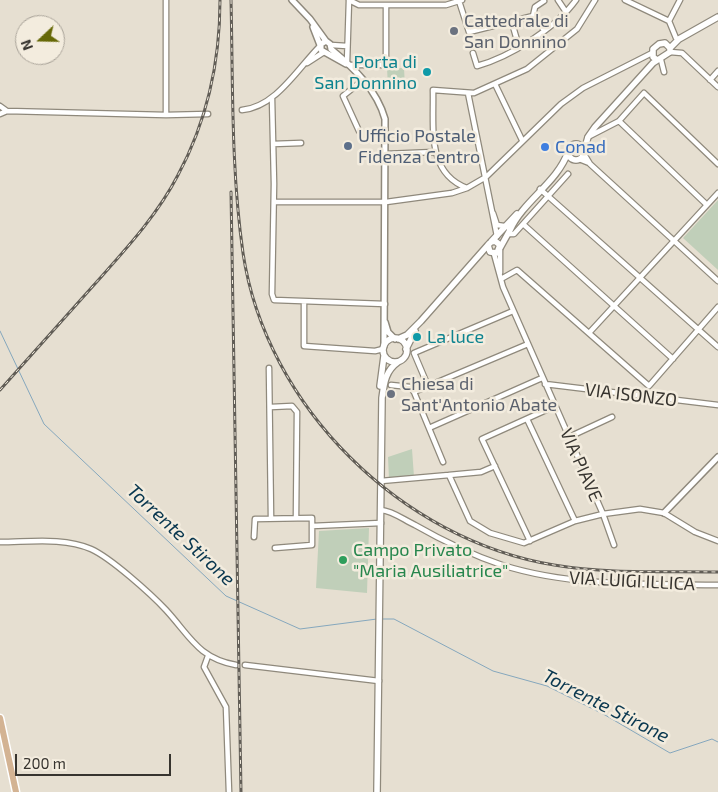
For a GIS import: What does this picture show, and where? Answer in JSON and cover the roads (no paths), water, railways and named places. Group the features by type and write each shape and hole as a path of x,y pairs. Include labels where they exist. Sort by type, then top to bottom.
{"main road":[{"path":"476,261 500,249 507,230 521,210 560,168 570,146 588,137 655,59 676,40 718,17"},
{"path":"655,59 659,44 668,48"},
{"path":"560,168 578,160 584,153 588,137"},
{"path":"576,144 582,147 584,153"},
{"path":"568,152 570,158 578,160"},
{"path":"382,398 380,386 384,356 383,347 388,340 407,335 422,321 497,236 507,230"},
{"path":"490,244 497,242 500,249"},
{"path":"490,244 492,254"},
{"path":"377,792 382,398 385,378 392,366 404,358 406,349 422,321"},
{"path":"396,339 403,343 406,349"},
{"path":"384,356 390,361 398,362"},
{"path":"0,718 16,790"}],"street":[{"path":"166,0 166,115"},
{"path":"292,0 310,19 331,47 377,97 385,119 386,202 383,347 375,352 304,346 304,302"},
{"path":"348,64 349,0 359,5 446,3 460,0 469,32 512,23 533,16 535,15 535,7 544,1"},
{"path":"558,0 566,12"},
{"path":"473,53 477,66 494,62 544,30 566,12 576,0"},
{"path":"467,188 458,185 446,175 434,152 433,90 468,93 495,84 536,63 577,29 594,0"},
{"path":"625,0 669,21 676,40"},
{"path":"669,21 680,0"},
{"path":"310,19 324,52 348,64 386,64 386,5"},
{"path":"533,16 544,30"},
{"path":"512,23 519,47"},
{"path":"242,110 252,109 272,98 320,45 326,41"},
{"path":"301,67 331,47 347,46"},
{"path":"668,48 682,53 718,87"},
{"path":"274,202 386,202 452,193 467,188 486,177 561,104 583,88 655,59 664,72"},
{"path":"710,80 718,72"},
{"path":"359,131 344,96 363,80"},
{"path":"495,84 522,140"},
{"path":"468,93 497,236"},
{"path":"588,137 619,121 644,93 718,164"},
{"path":"272,98 274,202 272,294 274,300 385,304"},
{"path":"0,106 7,111"},
{"path":"0,114 7,111 166,115 208,114"},
{"path":"619,121 707,205"},
{"path":"273,144 301,143"},
{"path":"385,154 434,152"},
{"path":"584,153 590,164 718,281"},
{"path":"578,160 590,164"},
{"path":"492,212 497,225 514,234 568,174"},
{"path":"540,189 718,347"},
{"path":"589,333 718,193"},
{"path":"523,224 673,359"},
{"name":"VIA PIAVE","path":"500,249 500,277"},
{"name":"VIA PIAVE","path":"492,254 513,311 603,514 614,545"},
{"path":"500,277 517,270 649,386 718,307"},
{"path":"428,386 414,353 513,311"},
{"path":"384,317 388,332 396,339"},
{"path":"414,392 528,344"},
{"path":"269,368 271,518"},
{"path":"429,428 542,378"},
{"name":"VIA ISONZO","path":"545,384 718,405"},
{"path":"391,385 410,387 414,392 443,462"},
{"path":"271,406 292,406 297,412 296,518"},
{"path":"530,541 482,439 555,406"},
{"path":"569,437 612,417"},
{"path":"527,419 575,521"},
{"path":"664,513 718,458"},
{"path":"381,481 481,472 495,466"},
{"path":"449,475 470,520 490,533 524,542 575,521 603,514 640,509 664,513 695,532 718,541"},
{"name":"VIA LUIGI ILLICA","path":"381,510 400,516 481,558 540,574 584,582 612,584 718,584"},
{"path":"254,537 255,519 312,518 312,545 275,548"},
{"path":"312,526 381,522"},
{"path":"0,542 67,543 92,549 150,595 198,649 208,656 236,665"},
{"path":"208,656 204,667 223,700 227,713 229,792"},
{"path":"245,665 379,681"}],"waterway":[{"name":"Torrente Stirone","path":"0,331 44,424 226,596 300,629 377,619"},
{"name":"Torrente Stirone","path":"381,619 394,619 493,671 547,686 605,715 670,753 712,739 718,742"}],"railway":[{"path":"0,390 128,246 170,190 197,133 210,90 218,45 220,0"},
{"path":"231,0 234,159 243,253 257,310 280,363 311,413 350,457 395,496 445,527 498,551 574,568 636,572 718,572"},
{"path":"231,192 241,792"}],"place":[{"name":"Cattedrale di San Donnino","path":"454,31"},
{"name":"Porta di San Donnino","path":"427,72"},
{"name":"Ufficio Postale Fidenza Centro","path":"348,146"},
{"name":"Conad","path":"545,147"},
{"name":"La luce","path":"417,337"},
{"name":"Chiesa di Sant'Antonio Abate","path":"391,394"},
{"name":"Campo Privato \"Maria Ausiliatrice\"","path":"343,560"}]}
